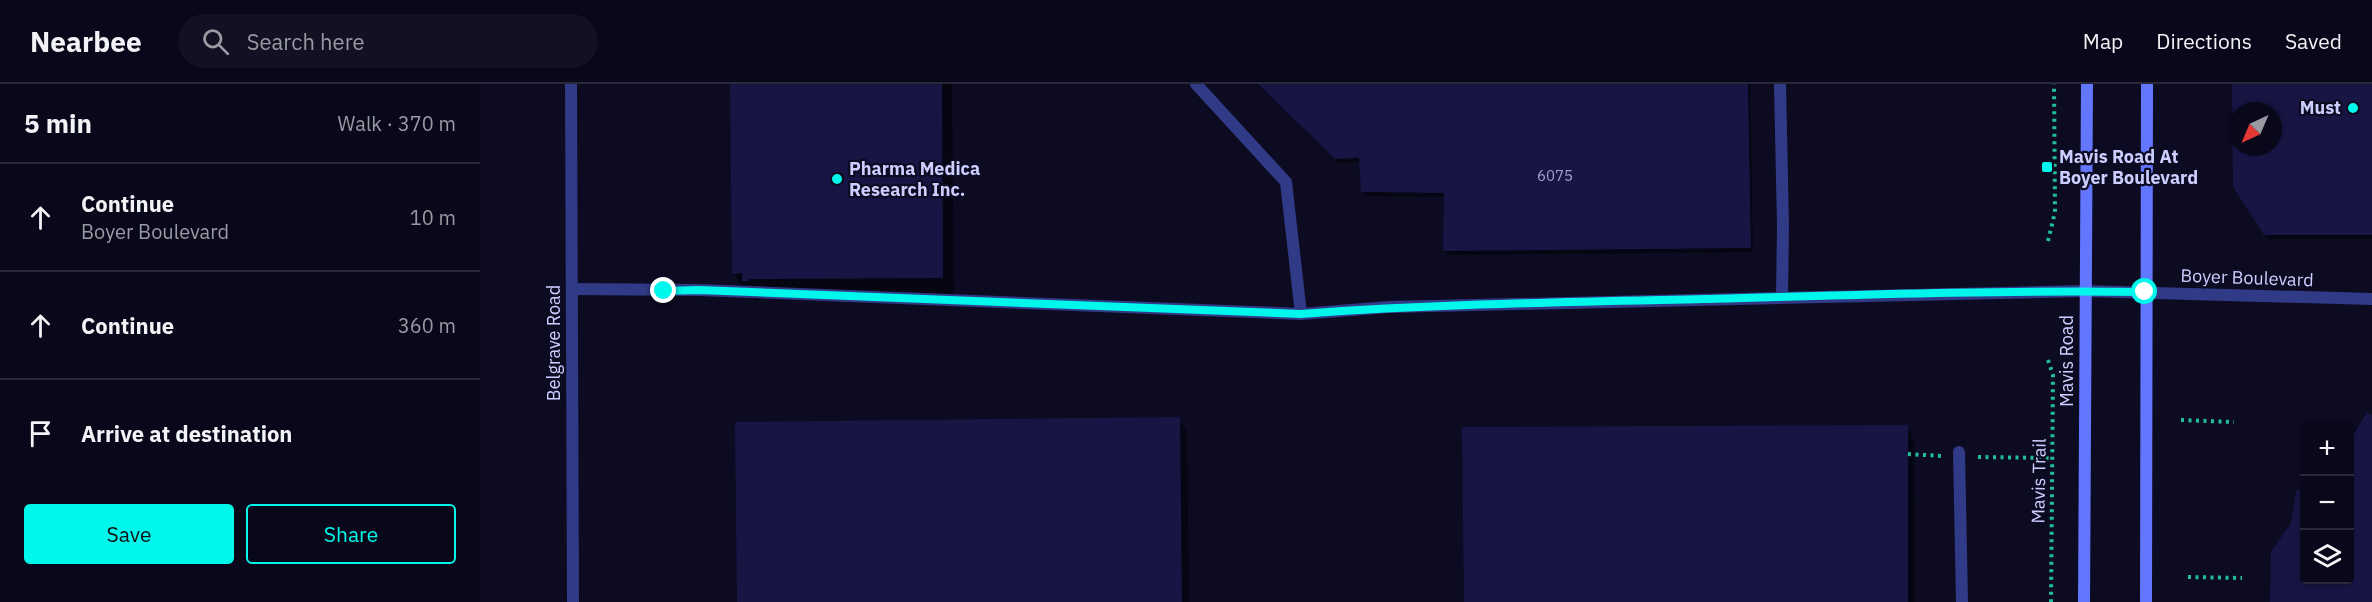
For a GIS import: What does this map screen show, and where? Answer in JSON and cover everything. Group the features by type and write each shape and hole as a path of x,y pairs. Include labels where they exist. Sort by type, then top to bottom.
{"main road":[{"name":"Mavis Road","path":"2084,602 2087,84"},
{"path":"2146,602 2147,84"}],"street":[{"name":"Belgrave Road","path":"571,84 573,602"},
{"path":"1196,84 1286,182 1301,314"},
{"path":"1780,84 1782,297"},
{"name":"Boyer Boulevard","path":"572,289 699,290 1301,314 1389,307 2085,291 2372,299"},
{"path":"1959,452 1962,602"}],"path":[{"path":"2048,242 2055,212 2054,84"},
{"name":"Mavis Trail","path":"2048,360 2053,375 2051,602"},
{"path":"2181,420 2234,422"},
{"path":"2188,577 2242,579"}],"building":[{"name":"Pharma Medica Research Inc.","path":"730,84 942,84 943,278 749,279 749,281 742,281 742,273 732,274"},
{"path":"1258,84 1748,84 1751,248 1443,251 1444,193 1361,192 1359,158 1335,159"},
{"path":"2232,84 2372,84 2372,235 2264,235 2233,187 2233,156 2282,156 2282,102 2232,102"},
{"path":"2367,412 2372,415 2372,602 2270,602 2271,552 2291,523 2296,491 2300,488 2300,584 2354,584 2354,434"},
{"path":"1180,417 1182,602 737,602 735,422"},
{"path":"1908,425 1908,602 1464,602 1462,427"}],"place":[{"name":"Must","path":"2353,108"},
{"name":"Mavis Road At Boyer Boulevard","path":"2047,167"},
{"name":"Pharma Medica Research Inc.","path":"837,179"}],"route":[{"path":"664,291 699,290 1301,314 1389,307 2049,291 2145,292"}]}
